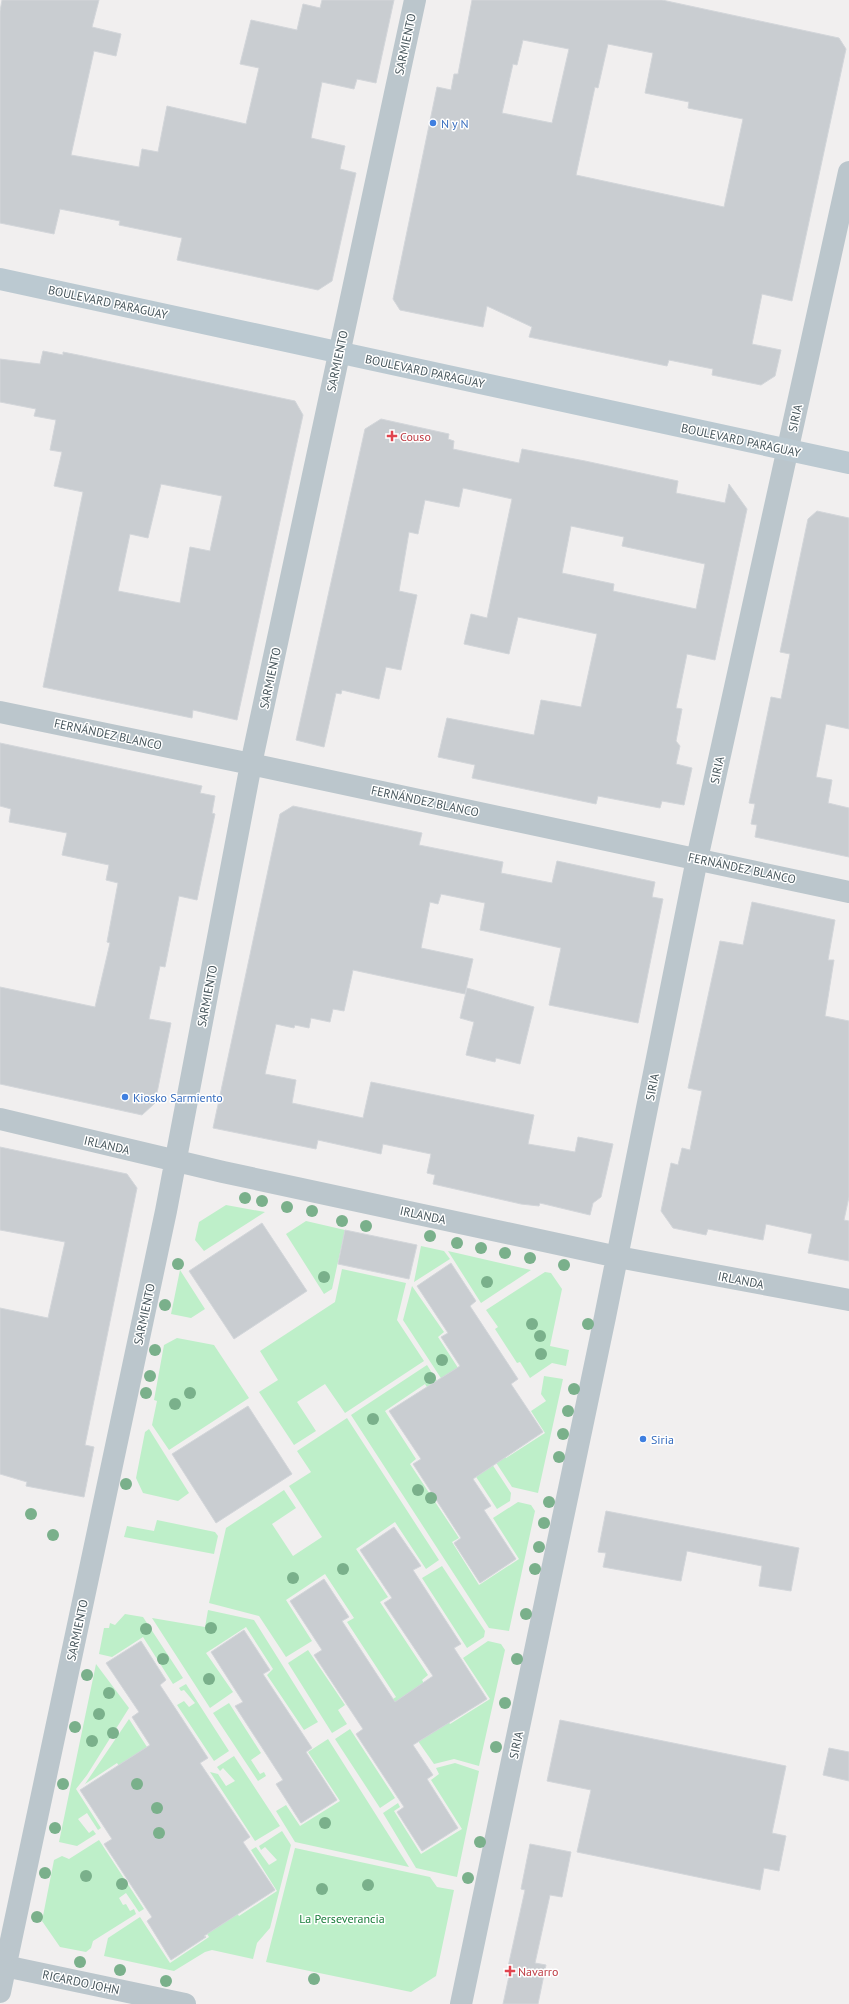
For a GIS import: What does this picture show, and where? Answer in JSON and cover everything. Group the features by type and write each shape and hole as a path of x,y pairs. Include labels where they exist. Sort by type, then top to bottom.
{"main road":[{"name":"BOULEVARD PARAGUAY","path":"0,279 849,463"}],"street":[{"name":"SARMIENTO","path":"0,1992 2,1966 164,1218 251,764 415,0"},
{"name":"SIRIA","path":"461,2004 618,1257 698,859 849,172"},
{"name":"FERNÁNDEZ BLANCO","path":"0,712 849,892"},
{"name":"IRLANDA","path":"0,1119 175,1161 618,1257 849,1300"},
{"name":"RICARDO JOHN","path":"2,1966 185,2004"}],"green space":[{"path":"226,1205 265,1212 204,1251 195,1240 199,1222"},
{"path":"306,1221 345,1230 332,1289 324,1294 286,1234"},
{"path":"421,1246 444,1251 450,1259 414,1282"},
{"path":"448,1251 531,1270 481,1303"},
{"path":"342,1269 406,1283 397,1320 424,1361 345,1413 325,1384 297,1402 316,1431 294,1445 259,1392 278,1380 260,1351 335,1302"},
{"path":"180,1270 205,1309 191,1318 171,1314"},
{"path":"545,1272 551,1273 562,1289 550,1346 569,1350 566,1366 552,1363 530,1378 520,1362 517,1363 495,1329 498,1327 486,1310"},
{"path":"412,1286 444,1332 438,1337 486,1411 479,1416 506,1458 545,1433 531,1411 546,1401 541,1394 544,1376 563,1379 538,1493 512,1487 403,1320"},
{"path":"177,1338 214,1345 249,1398 169,1450 152,1425 157,1401 154,1400 164,1345"},
{"path":"427,1365 465,1425 455,1431 425,1384 385,1411 416,1459 410,1464 459,1538 452,1542 479,1585 519,1559 493,1518 518,1502 531,1505 535,1511 509,1631 489,1628 351,1415"},
{"path":"347,1418 439,1560 426,1569 395,1522 356,1549 388,1597 380,1602 428,1675 422,1680 450,1724 490,1699 463,1658 488,1641 501,1644 505,1650 479,1766 454,1759 434,1764 390,1701 396,1697 347,1622 354,1618 325,1574 286,1600 312,1641 286,1657 259,1616 209,1603 226,1528 284,1490 296,1508 272,1524 293,1556 322,1537 289,1486 311,1472 297,1451"},
{"path":"149,1429 189,1493 178,1501 143,1493 136,1478 145,1432"},
{"path":"469,1429 511,1493 510,1501 497,1509 452,1440"},
{"path":"157,1520 215,1532 218,1536 214,1554 124,1537 127,1526 154,1531"},
{"path":"442,1566 485,1631 484,1637 467,1648 422,1578"},
{"path":"208,1610 254,1620 318,1722 304,1730 267,1675 273,1669 246,1627 206,1653 233,1692 210,1708 152,1618 205,1627"},
{"path":"125,1614 143,1617 183,1678 173,1684 143,1637 112,1657 99,1654 104,1628 109,1628 110,1623 115,1625"},
{"path":"308,1650 345,1705 338,1710 347,1724 332,1733 288,1663"},
{"path":"96,1664 129,1708 87,1775 76,1789 101,1828 98,1830 87,1813 78,1819 89,1833 93,1830 96,1834 77,1846 59,1842"},
{"path":"186,1684 229,1751 214,1761 177,1705 184,1701 189,1707 195,1703 184,1690 181,1691 179,1688"},
{"path":"229,1703 261,1753 251,1760 260,1774 264,1772 266,1776 258,1781 213,1713"},
{"path":"129,1719 176,1792 209,1870 239,1916 277,1891 251,1850 256,1847 269,1865 277,1860 265,1847 261,1850 259,1846 282,1831 291,1845 270,1928 257,1943 253,1959 212,1950 205,1952 174,1971 104,1956 108,1938 140,1917 170,1963 209,1937 179,1889 145,1805 117,1763 85,1784"},
{"path":"350,1729 395,1798 380,1808 335,1739"},
{"path":"328,1739 409,1867 295,1842 276,1811 286,1805 300,1826 340,1801 308,1752"},
{"path":"234,1756 280,1826 255,1841 210,1772 218,1774 226,1786 235,1781 223,1768 220,1771 217,1767"},
{"path":"455,1763 479,1771 457,1877 416,1868 383,1813 398,1803 400,1807 394,1811 421,1854 462,1829 431,1780 439,1774 436,1768"},
{"path":"99,1840 144,1909 139,1912 126,1893 119,1898 123,1905 126,1904 130,1911 134,1909 136,1914 93,1941 91,1948 86,1952 60,1947 42,1921 54,1860 62,1856 69,1859"},
{"name":"La Perseverancia","path":"295,1848 430,1877 437,1887 454,1890 436,1976 411,1992 266,1962"}],"building":[{"path":"2,0 99,0 92,27 121,34 116,56 94,51 71,155 139,167 142,149 158,152 167,106 246,124 259,68 240,64 251,20 297,30 303,4 320,8 322,0 394,0 376,83 357,79 354,89 322,82 311,138 345,146 340,169 356,173 332,281 318,290 177,260 182,238 119,225 120,221 60,209 54,234 0,223 0,11"},
{"path":"472,0 662,0 839,38 846,49 792,301 762,294 752,344 781,350 775,376 761,385 712,375 713,369 669,360 667,366 529,337 532,327 487,306 483,327 400,310 393,299 437,87 451,90 454,74 458,74","holes":["523,40 569,49 552,123 502,113 513,64 517,65","608,44 653,53 645,93 689,102 688,108 743,119 724,207 576,175 595,87 598,88"]},
{"path":"43,351 63,355 63,352 295,401 303,415 237,720 193,710 192,718 43,687 83,492 54,486 62,452 50,450 56,420 34,416 36,409 0,402 0,359 40,364","holes":["161,484 222,496 210,551 190,547 180,603 118,591 130,534 148,538"]},
{"path":"381,419 449,434 448,439 454,441 453,449 519,463 522,449 585,461 678,481 676,493 725,503 729,484 747,509 715,660 687,654 676,708 682,709 676,741 680,746 676,764 692,768 684,805 662,801 660,808 598,796 596,804 472,778 475,765 438,757 447,718 534,735 541,700 581,707 597,634 518,617 509,654 464,644 471,614 487,618 512,499 463,488 459,507 425,500 418,534 409,532 399,591 417,595 401,670 386,667 379,699 342,690 341,694 336,693 324,747 296,740 365,429","holes":["571,526 624,537 622,546 705,564 696,609 613,591 614,584 562,573"]},
{"path":"817,511 849,518 849,729 826,724 816,777 832,780 828,803 849,808 849,857 755,837 757,825 751,824 755,804 749,803 771,697 781,699 790,654 780,652 808,519"},
{"path":"0,743 202,786 200,793 215,796 212,813 215,814 197,900 179,896 165,967 160,966 149,1019 171,1023 155,1103 142,1115 0,1084 0,987 95,1007 110,943 107,942 118,883 106,880 109,865 62,855 67,833 9,822 11,809 0,806"},
{"path":"293,806 422,833 419,845 503,862 501,873 552,883 557,861 655,882 652,897 663,899 638,1023 549,1005 561,948 480,930 485,903 441,894 438,904 430,902 421,948 473,959 465,994 353,970 344,1011 333,1009 330,1022 311,1018 309,1028 295,1025 294,1028 276,1024 265,1074 296,1080 292,1103 363,1118 371,1082 534,1115 528,1144 575,1152 578,1137 613,1144 601,1197 593,1203 590,1215 540,1203 539,1206 521,1204 433,1184 435,1175 427,1173 431,1154 383,1144 381,1154 318,1140 316,1149 213,1128 280,814"},
{"path":"752,902 835,920 828,960 834,960 825,1016 849,1021 849,1197 844,1220 849,1221 849,1261 808,1253 812,1234 766,1224 763,1240 708,1229 706,1235 673,1228 661,1211 671,1163 678,1165 682,1148 690,1150 702,1091 688,1088 720,941 743,945"},
{"path":"467,988 534,1007 520,1064 496,1058 495,1062 466,1055 474,1022 460,1018"},
{"path":"0,1147 127,1174 137,1188 85,1445 94,1447 84,1497 26,1486 27,1482 0,1474 0,1308 48,1318 65,1242 0,1230"},
{"path":"262,1223 307,1291 234,1339 189,1271"},
{"path":"345,1230 417,1245 409,1279 338,1264"},
{"path":"451,1263 476,1301 470,1306 518,1379 511,1384 543,1432 473,1479 491,1506 484,1510 516,1559 480,1583 454,1543 461,1538 413,1464 421,1459 389,1411 460,1366 441,1337 448,1333 417,1286"},
{"path":"248,1406 292,1474 216,1523 172,1454"},
{"path":"606,1511 799,1548 791,1591 759,1586 762,1566 687,1551 681,1581 603,1567 606,1553 598,1552"},
{"path":"394,1527 421,1566 413,1570 461,1644 454,1648 487,1699 413,1745 433,1775 427,1779 458,1828 422,1851 397,1812 404,1807 356,1734 363,1729 314,1655 322,1650 290,1601 324,1579 349,1617 342,1621 395,1702 433,1676 384,1603 392,1598 360,1550"},
{"path":"244,1630 270,1670 263,1674 312,1748 306,1752 337,1800 301,1823 276,1784 283,1780 235,1706 243,1702 211,1652"},
{"path":"141,1641 166,1680 160,1685 208,1758 200,1763 250,1837 243,1842 275,1890 204,1936 206,1937 171,1960 147,1921 152,1917 104,1844 112,1839 80,1790 150,1745 132,1717 139,1712 106,1663"},
{"path":"560,1720 786,1766 772,1833 786,1836 779,1871 764,1868 760,1890 577,1852 591,1790 547,1781"},
{"path":"829,1748 849,1752 849,1781 823,1775"},
{"path":"530,1844 571,1852 562,1897 550,1895 535,1963 546,1965 538,2004 503,2004 509,1976 506,1976 525,1890 521,1889"}],"place":[{"name":"N y N","path":"433,123"},
{"name":"Couso","path":"392,436"},
{"name":"Kiosko Sarmiento","path":"125,1097"},
{"name":"Siria","path":"643,1439"},
{"name":"Navarro","path":"510,1971"}]}
